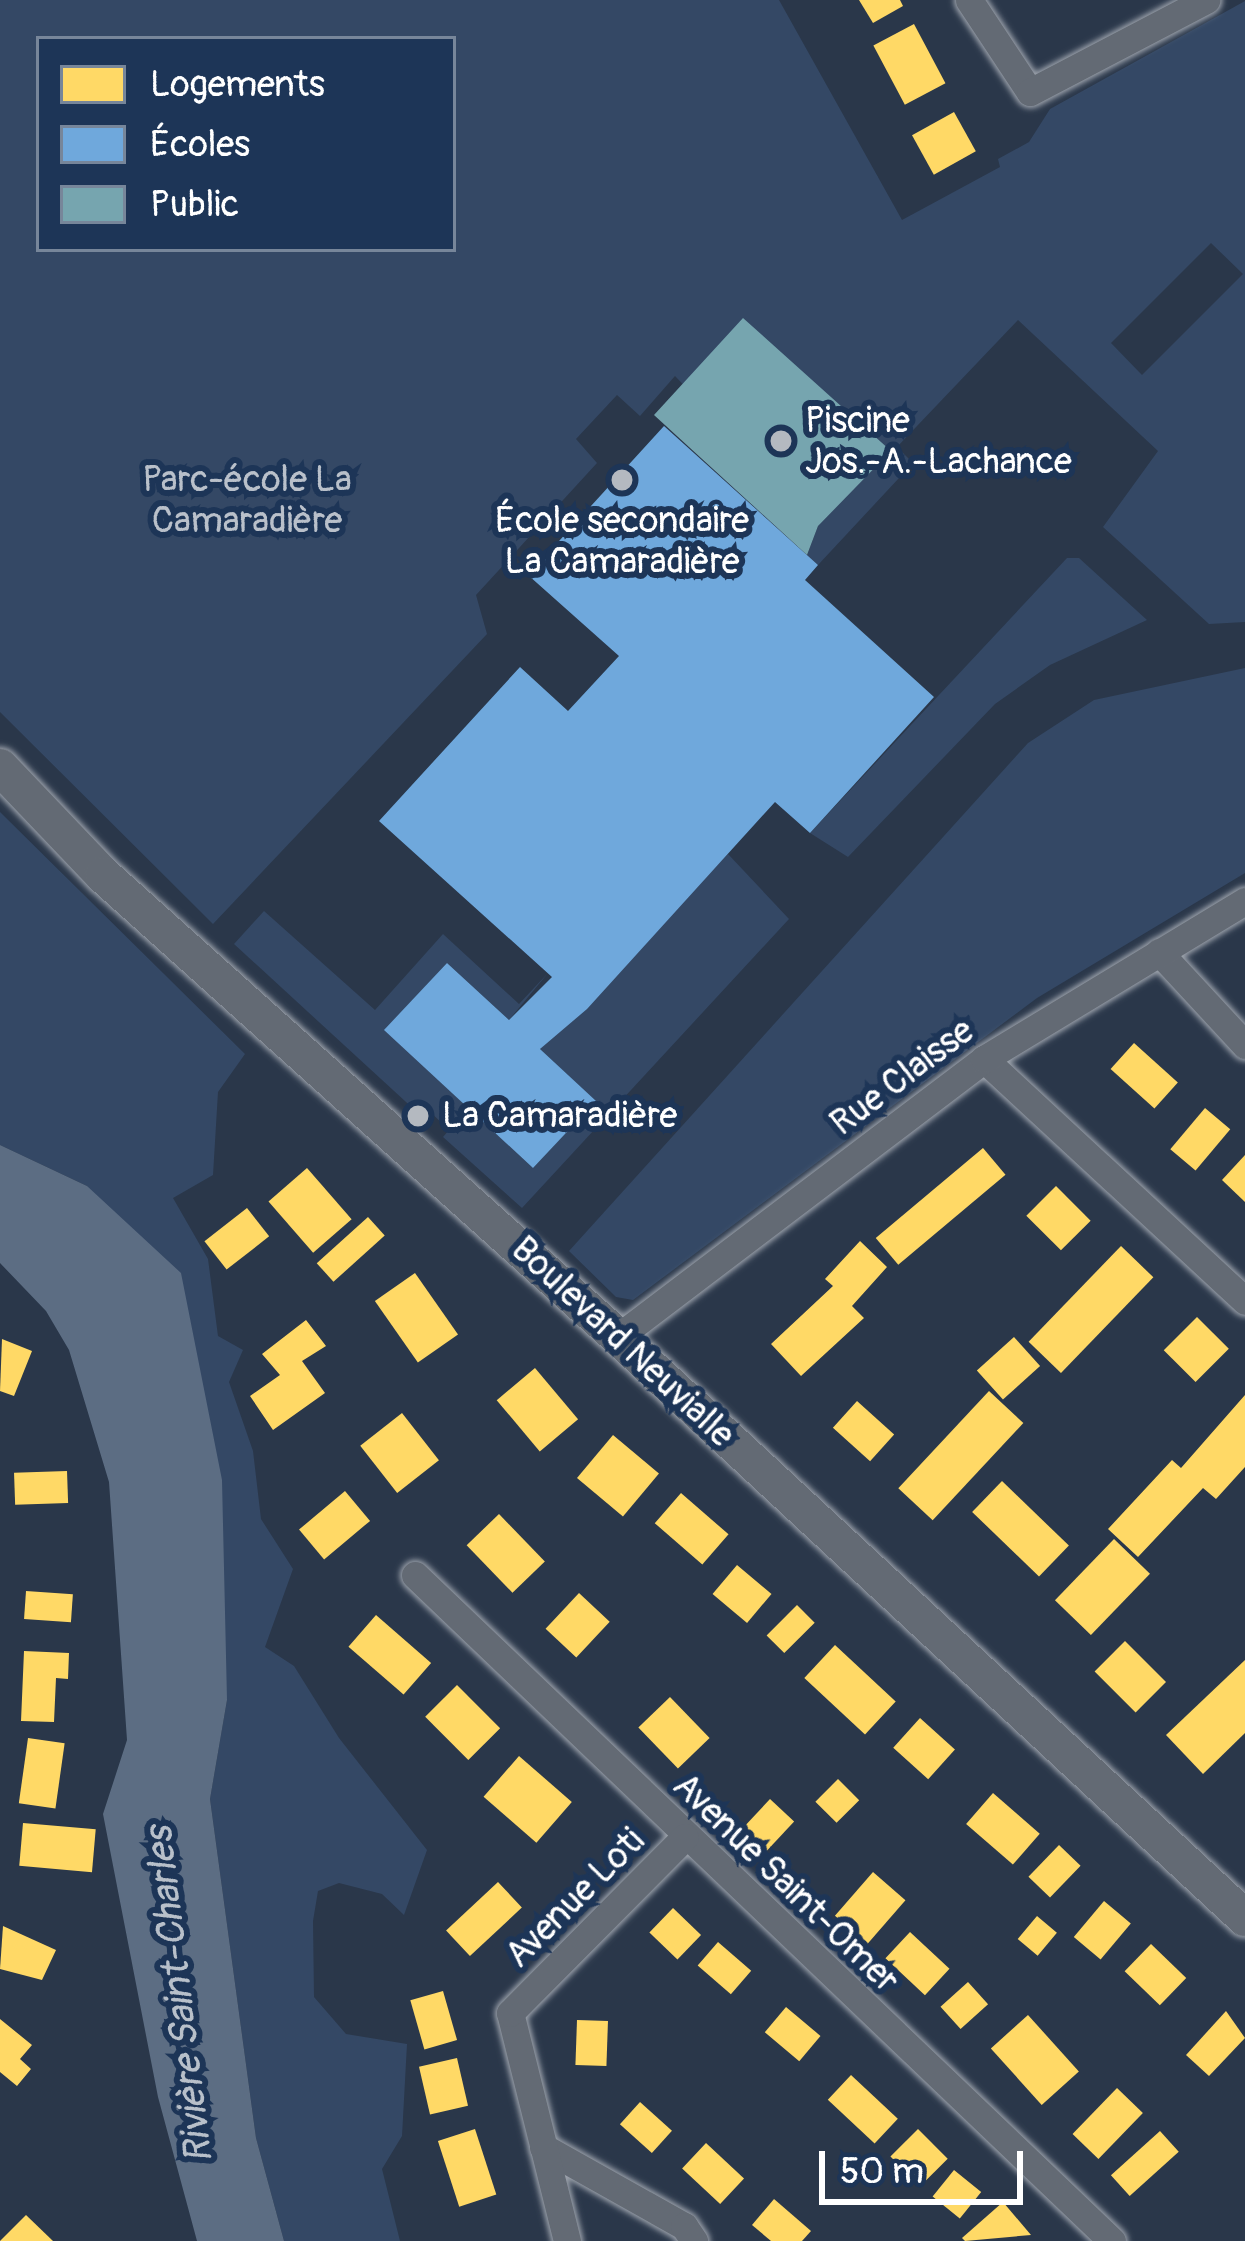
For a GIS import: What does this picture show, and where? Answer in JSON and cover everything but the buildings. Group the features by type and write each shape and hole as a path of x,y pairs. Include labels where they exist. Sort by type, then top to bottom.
{"main road":[{"name":"Boulevard Neuvialle","path":"0,767 103,875 618,1336 1245,1918"}],"street":[{"path":"969,0 1030,92 1206,0"},
{"name":"Rue Claisse","path":"618,1336 984,1058 1245,901"},
{"path":"1159,952 1245,1045"},
{"path":"984,1058 1245,1301"},
{"name":"Avenue Saint-Omer","path":"415,1575 1112,2241"},
{"name":"Avenue Loti","path":"567,2241 511,2013 685,1837"},
{"path":"543,2147 684,2226 694,2241"}],"green space":[{"name":"Parc-école La Camaradière","path":"0,0 779,0 902,220 1000,167 998,159 1029,142 1050,109 1245,1 1245,622 1209,624 1103,527 1158,451 1018,320 897,447 913,463 818,565 807,555 818,526 675,376 640,416 617,395 576,439 597,463 476,595 487,634 213,924 0,712","holes":["1211,243 1243,274 1142,375 1111,343"]},
{"path":"1067,558 1079,558 1147,620 1050,665 995,704 848,857 810,833"},
{"path":"1245,668 1245,873 1037,998 633,1300 616,1297 569,1251 1028,743 1094,700"},
{"path":"0,812 245,1054 218,1092 213,1175 173,1198 208,1259 218,1336 243,1350 229,1382 253,1451 261,1519 293,1569 265,1647 294,1666 339,1738 427,1850 404,1915 382,1894 339,1883 318,1891 313,1921 314,1997 346,2034 407,2044 402,2136 382,2169 400,2241 284,2241 256,2138 210,1799 227,1700 87,1186 0,1145"},
{"path":"728,854 789,919 522,1208 443,1137 449,1130 425,1107 418,1113 234,944 264,911 375,1010 443,934 519,1004 548,973 509,1020 447,963 385,1030 533,1168 595,1101 540,1049"}],"water":[{"name":"Rivière Saint-Charles","path":"0,1145 87,1186 181,1273 222,1480 227,1700 210,1799 256,2138 284,2241 197,2241 158,2097 103,1814 127,1740 109,1482 69,1350 46,1311 0,1263"}],"place":[{"name":"Piscine Jos.-A.-Lachance","path":"781,441"},
{"name":"École secondaire La Camaradière","path":"622,480"},
{"name":"La Camaradière","path":"418,1116"}]}
